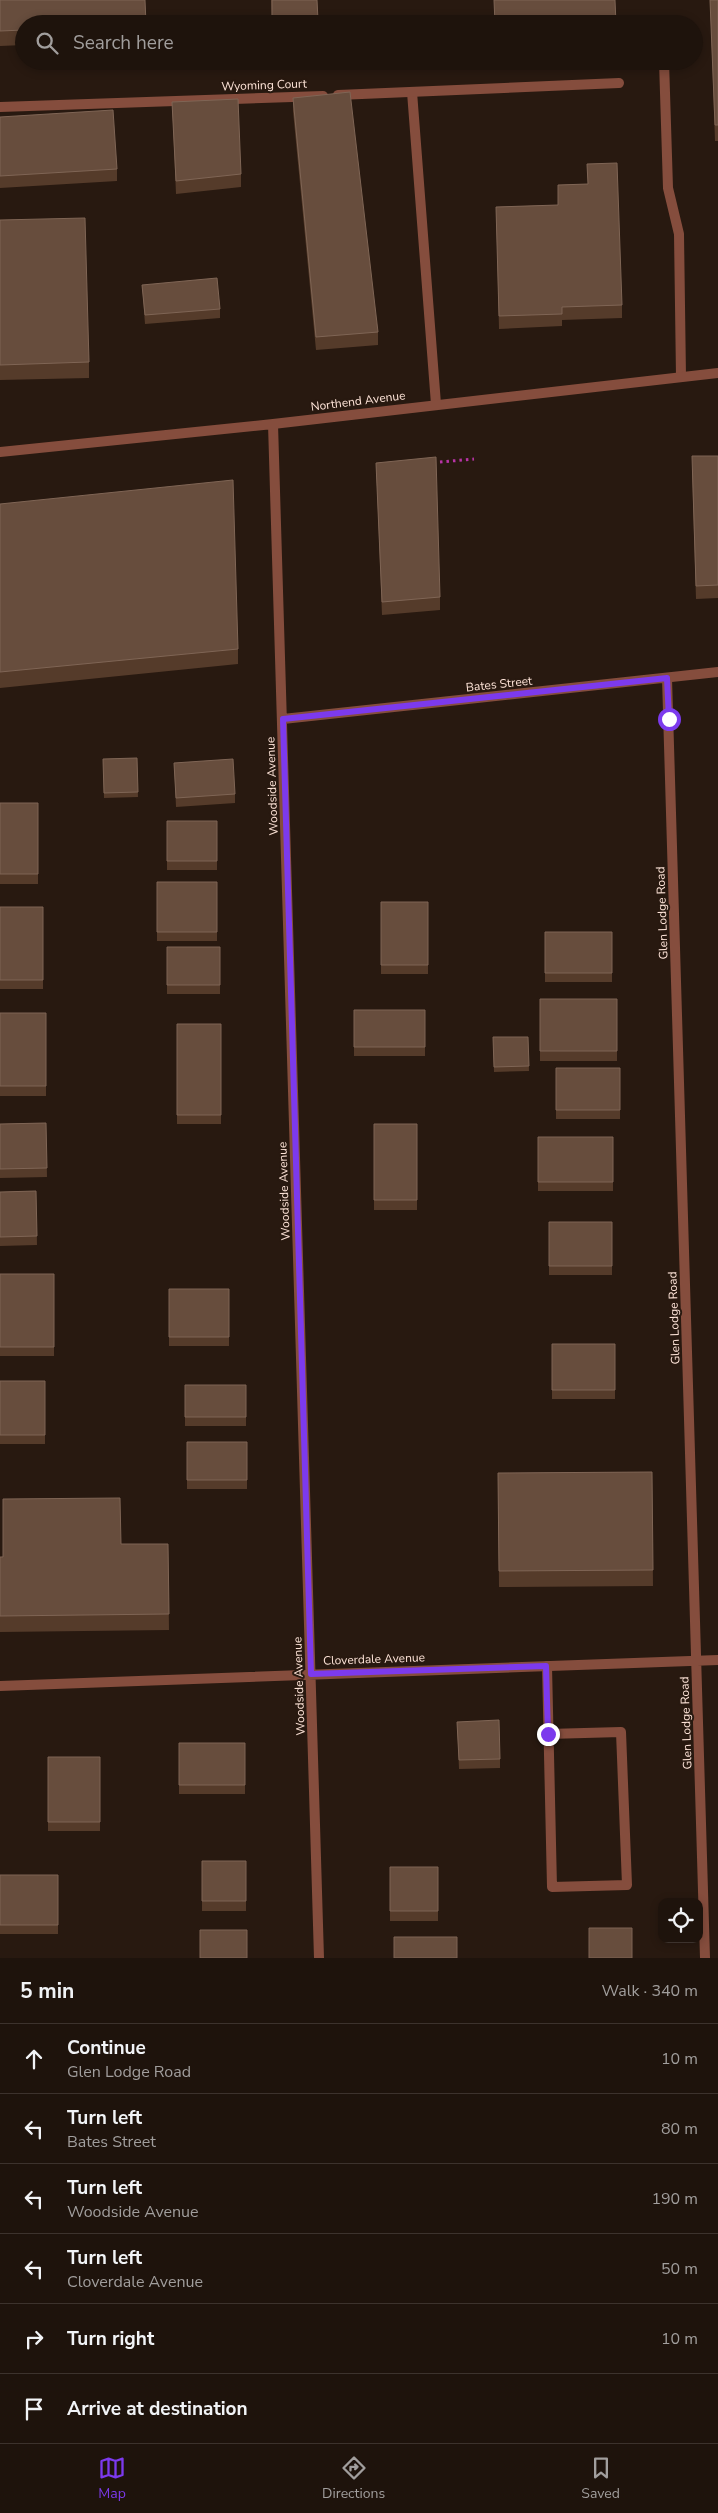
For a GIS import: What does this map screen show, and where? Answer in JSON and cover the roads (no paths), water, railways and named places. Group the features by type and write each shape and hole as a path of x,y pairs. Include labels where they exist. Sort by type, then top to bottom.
{"street":[{"path":"664,70 668,188 679,234 681,377"},
{"name":"Wyoming Court","path":"0,107 619,83"},
{"path":"412,92 436,404"},
{"name":"Northend Avenue","path":"0,452 273,424 718,373"},
{"name":"Woodside Avenue","path":"273,424 319,1958"},
{"name":"Bates Street","path":"283,719 718,672"},
{"name":"Glen Lodge Road","path":"667,678 705,1958"},
{"name":"Cloverdale Avenue","path":"0,1686 718,1660"},
{"path":"546,1666 552,1887 627,1885 621,1732 548,1734"}]}
